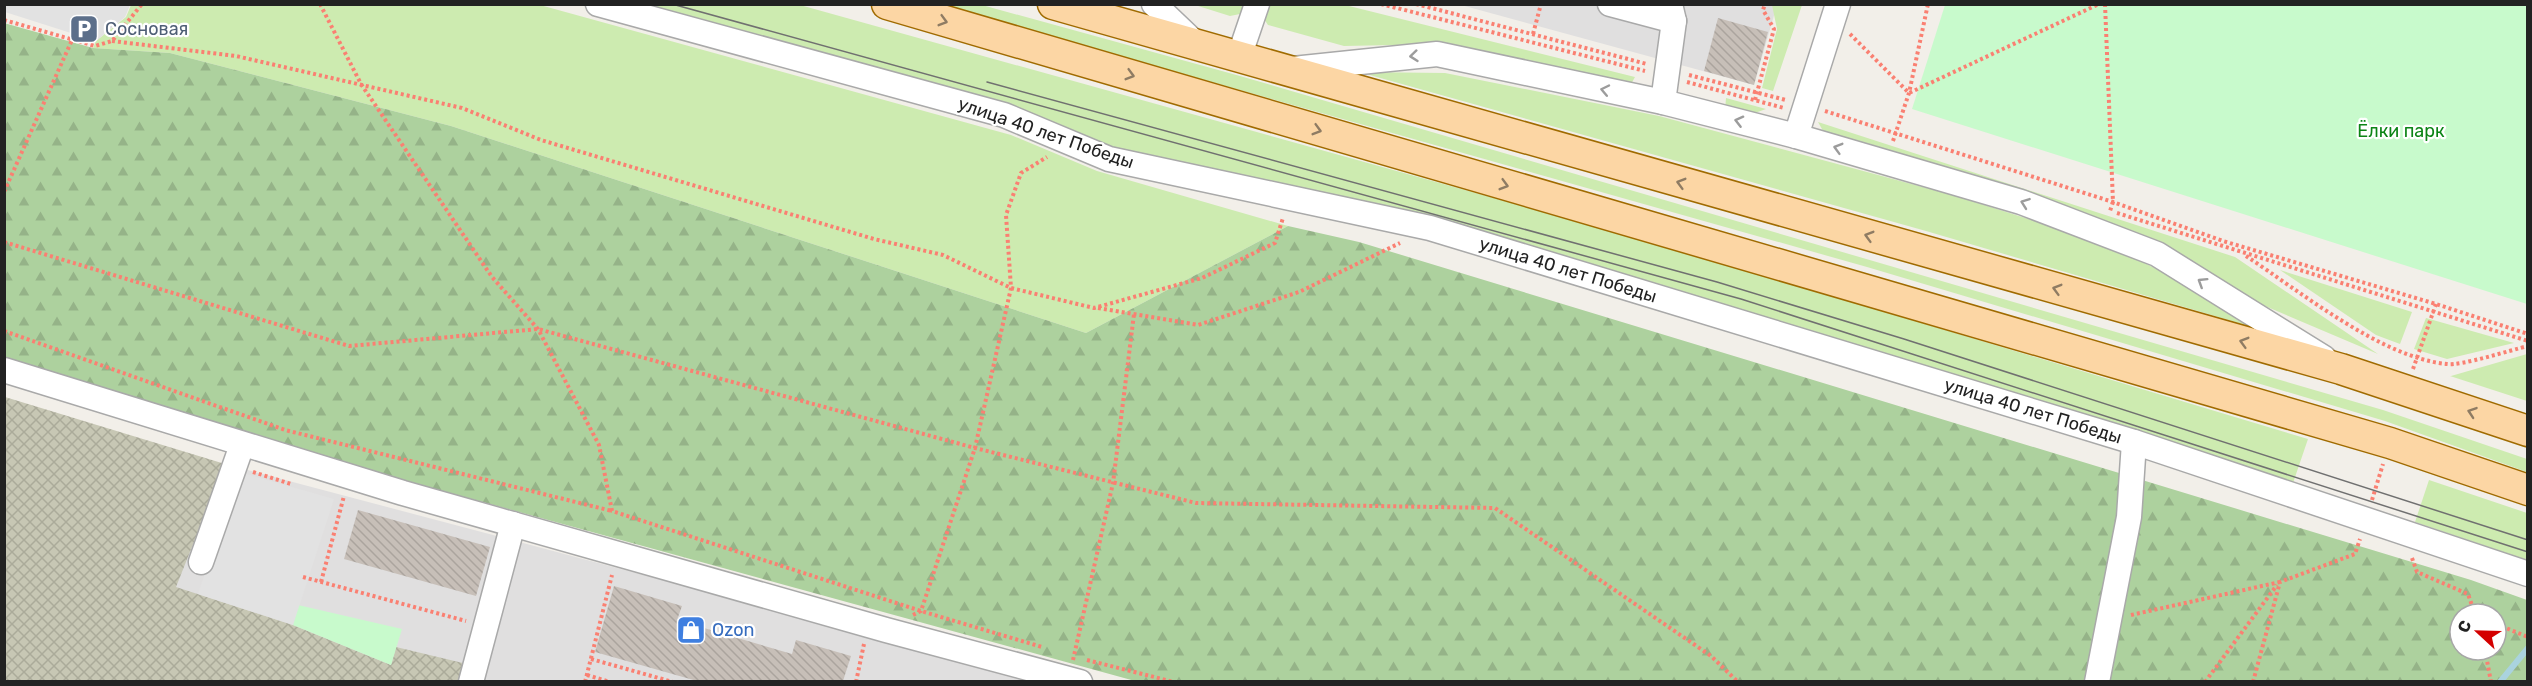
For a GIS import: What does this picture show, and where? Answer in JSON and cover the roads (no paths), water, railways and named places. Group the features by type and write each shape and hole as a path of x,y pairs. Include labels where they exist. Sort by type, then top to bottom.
{"main road":[{"path":"887,4 2390,443 2528,490"},
{"path":"1053,4 2341,369 2528,431"}],"street":[{"name":"улица 40 лет Победы","path":"598,4 1004,115 1109,159 1430,228 2134,442 2528,574"},
{"path":"1154,4 1197,45"},
{"path":"1239,57 1257,4"},
{"path":"1610,4 1672,13 1663,102"},
{"path":"1796,136 1836,11"},
{"path":"1283,70 1437,54 1663,102 1796,136 2021,202 2157,254 2341,369"},
{"path":"4,370 242,445 513,524 878,627 1074,672"},
{"path":"2097,681 2129,517 2134,442"},
{"path":"201,562 242,445"},
{"path":"471,681 513,524"}],"waterway":[{"path":"2500,682 2528,648"}],"tram line":[{"path":"672,4 1741,299 2528,552"},
{"path":"987,82 1717,282 1904,339 2528,540"}],"place":[{"name":"Сосновая","path":"84,29"},
{"name":"Ozon","path":"691,630"}],"park label":[{"name":"Ёлки парк","path":"2401,131"}]}
